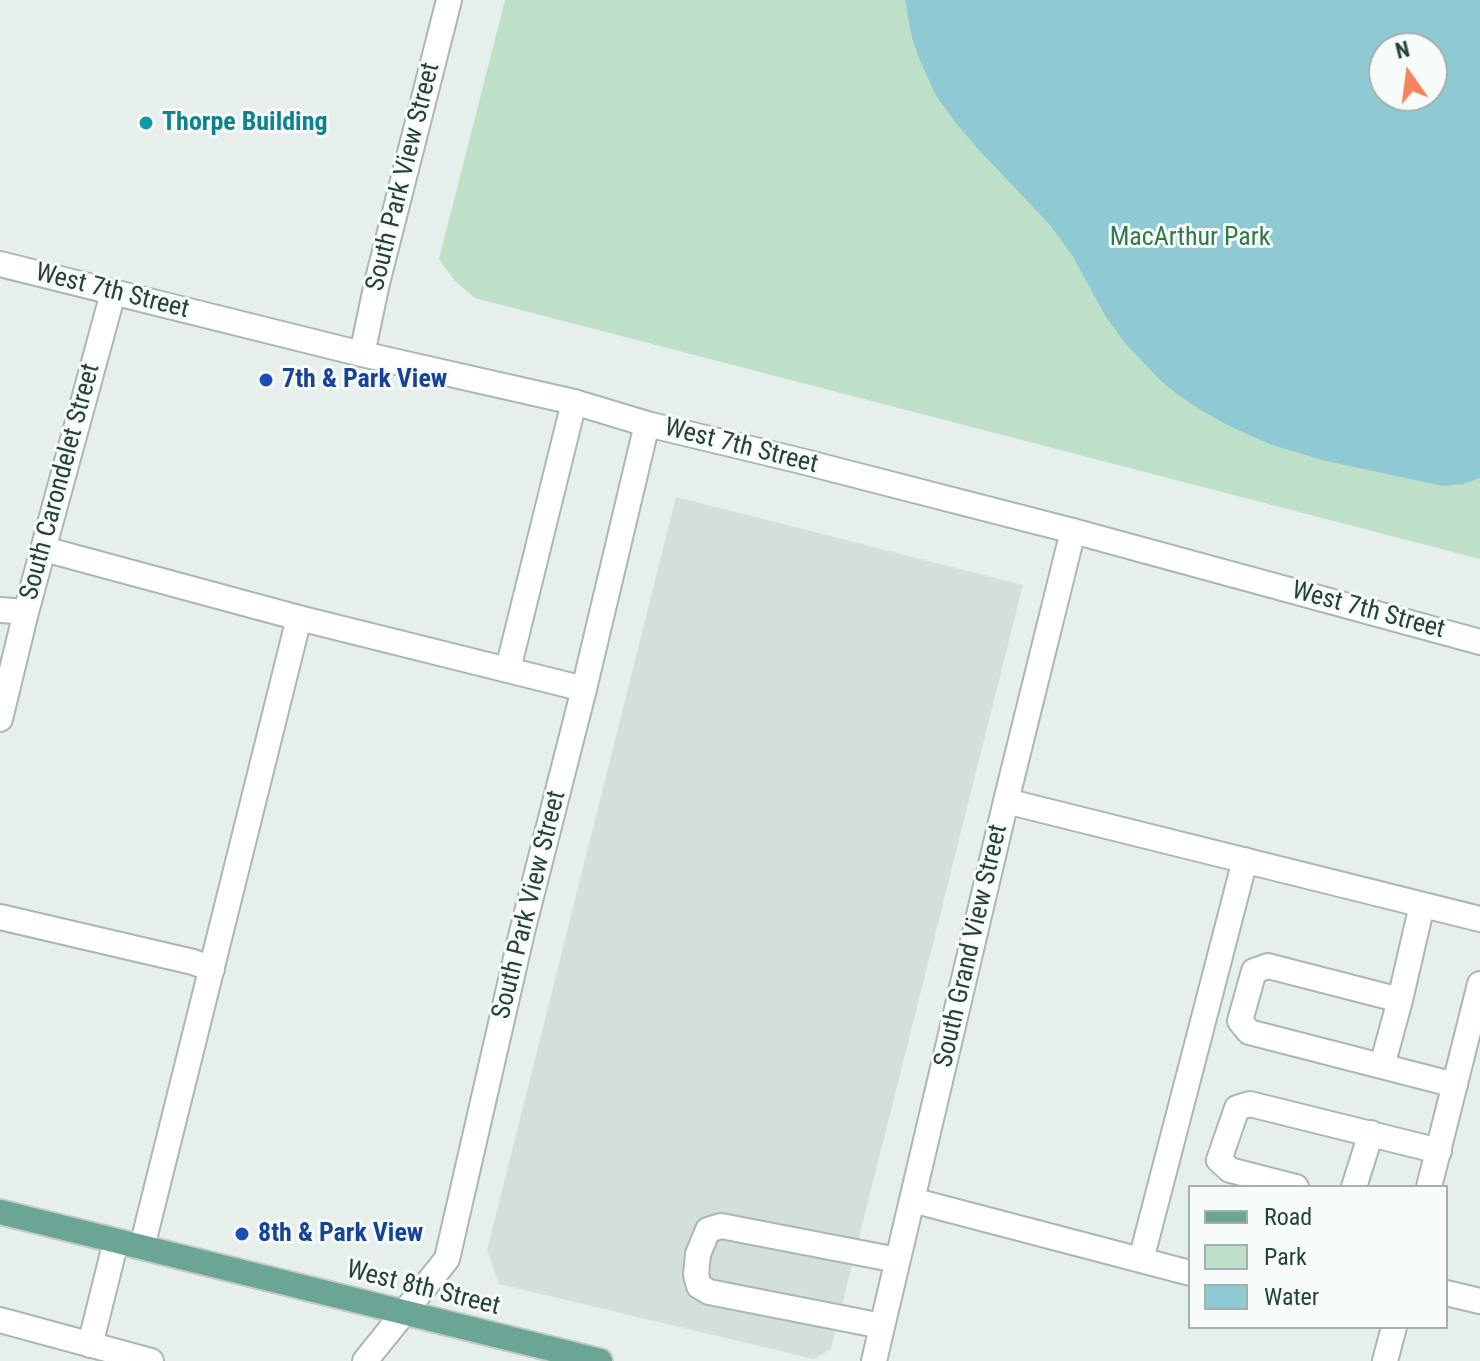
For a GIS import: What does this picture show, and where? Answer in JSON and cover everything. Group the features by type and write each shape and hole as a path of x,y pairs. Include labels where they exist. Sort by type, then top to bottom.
{"main road":[{"name":"West 8th Street","path":"0,1212 600,1361"}],"street":[{"name":"South Park View Street","path":"362,354 449,0"},
{"name":"West 7th Street","path":"0,264 362,354 574,402 647,424 1073,531 1480,642"},
{"name":"South Carondelet Street","path":"0,719 113,293"},
{"path":"508,669 574,402"},
{"name":"South Park View Street","path":"365,1361 447,1259 522,932 647,424"},
{"name":"South Grand View Street","path":"874,1361 1073,531"},
{"path":"44,549 299,618 584,689"},
{"path":"0,610 26,612"},
{"path":"142,1247 299,618"},
{"path":"1006,801 1480,919"},
{"path":"1141,1260 1245,860"},
{"path":"1382,1066 1422,905"},
{"path":"0,917 212,969"},
{"path":"1400,1000 1268,966 1254,971 1240,1021 1249,1032 1455,1085"},
{"path":"1430,1185 1480,984"},
{"path":"1288,1185 1230,1170 1219,1160 1237,1108 1250,1104 1439,1151"},
{"path":"1355,1185 1371,1133"},
{"path":"912,1200 1188,1272"},
{"path":"882,1326 709,1292 699,1286 696,1275 698,1254 708,1230 721,1226 897,1260"},
{"path":"90,1345 116,1241"},
{"path":"1448,1293 1480,1301"},
{"path":"0,1320 151,1361"},
{"path":"1385,1361 1393,1329"}],"shaded area":[{"path":"676,497 1023,585 831,1349 814,1359 499,1284 487,1250"}],"green space":[{"name":"MacArthur Park","path":"505,0 1480,0 1480,559 475,298 455,281 439,259"}],"water":[{"path":"905,0 1480,0 1480,478 1443,486 1326,461 1272,445 1229,426 1177,394 1125,343 1106,317 1072,255 1050,225 955,122 935,94 919,58"}],"place":[{"name":"Thorpe Building","path":"146,123"},
{"name":"7th & Park View","path":"266,380"},
{"name":"8th & Park View","path":"242,1234"}]}
